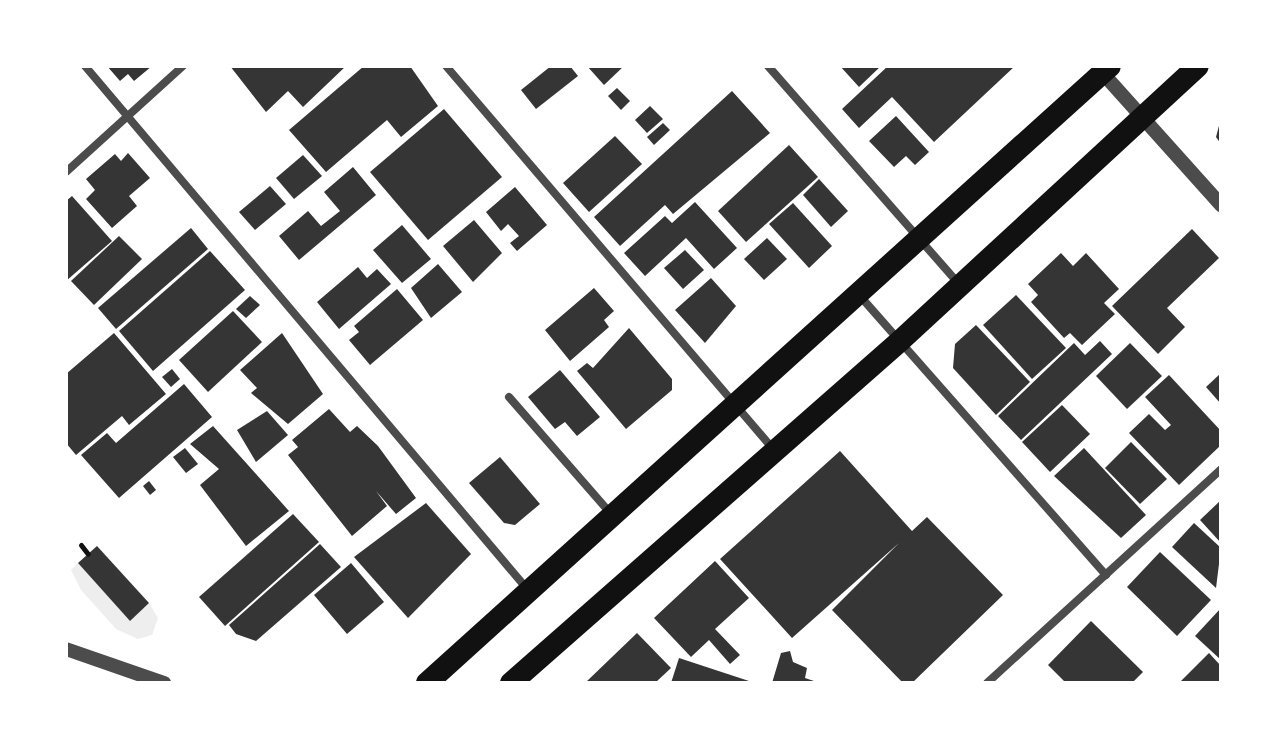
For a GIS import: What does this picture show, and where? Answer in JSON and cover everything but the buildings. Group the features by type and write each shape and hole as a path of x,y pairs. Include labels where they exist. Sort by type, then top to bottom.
{"highway":[{"path":"511,683 900,341 1198,66"},
{"path":"427,683 1103,68"}],"street":[{"path":"85,66 528,590"},
{"path":"66,172 183,66"},
{"path":"446,66 731,406 775,451"},
{"path":"768,66 961,285"},
{"path":"1103,68 1141,117 1221,205"},
{"path":"857,292 1106,575"},
{"path":"509,397 611,514"},
{"path":"987,683 1221,469"},
{"path":"66,649 164,683"}],"path":[{"path":"81,545 88,554"}],"shaded area":[{"path":"78,563 129,620 149,603 158,618 152,635 138,639 116,629 81,590 71,570"}]}
